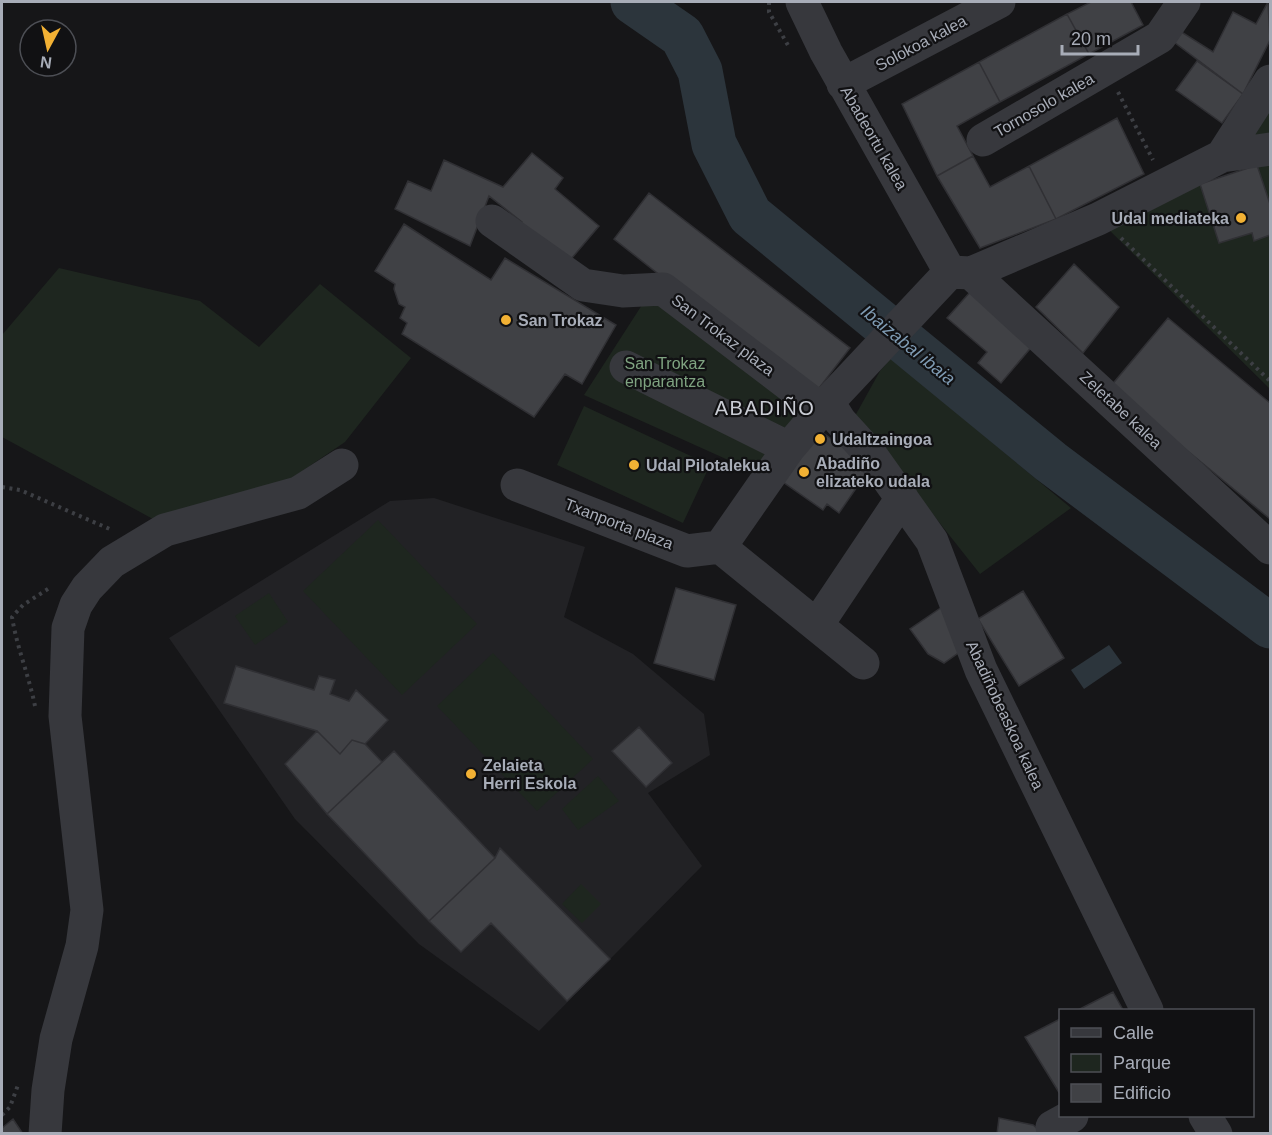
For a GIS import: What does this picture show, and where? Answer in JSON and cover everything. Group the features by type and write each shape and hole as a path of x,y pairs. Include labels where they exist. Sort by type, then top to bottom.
{"street":[{"name":"Abadeortu kalea","path":"802,2 843,84 961,273"},
{"name":"Solokoa kalea","path":"843,84 999,2"},
{"name":"Tornosolo kalea","path":"983,140 1160,37 1184,2"},
{"path":"1222,156 1270,81"},
{"path":"863,663 720,547 789,448 923,299 961,273 1098,219 1222,156 1270,149"},
{"name":"San Trokaz plaza","path":"492,221 583,285 623,291 663,289 825,406"},
{"name":"Zeletabe kalea","path":"961,273 1270,548"},
{"path":"626,367 789,448"},
{"name":"Abadiñobeaskoa kalea","path":"825,406 871,455 933,541 981,670 1146,1009"},
{"path":"45,1134 48,1090 56,1039 82,946 87,910 65,716 68,628 76,604 87,588 112,562 148,538 165,530 298,494 342,465"},
{"name":"Txanporta plaza","path":"517,485 687,551 720,547"},
{"path":"817,625 902,498"},
{"path":"1206,1117 1216,1134"}],"path":[{"path":"1107,69 1166,185"},
{"path":"1140,254 1270,380"}],"shaded area":[{"name":"Zelaieta Herri Eskola","path":"434,498 585,547 564,617 633,654 704,714 710,755 648,793 702,866 539,1031 419,944 295,819 169,638 390,501"},
{"path":"1109,645 1122,663 1084,689 1071,670"}],"green space":[{"path":"1270,81 1270,204 1257,165 1222,156"},
{"path":"1200,184 1219,243 1252,233 1254,241 1270,235 1270,389 1098,219"},
{"path":"59,268 200,301 259,347 320,284 411,358 345,442 286,482 164,525 2,437 2,335"},
{"name":"San Trokaz enparantza","path":"649,294 808,408 757,473 584,395"},
{"path":"891,358 1071,508 980,574 855,416 880,371"},
{"name":"Udal Pilotalekua","path":"584,406 710,465 683,523 557,465"},
{"path":"378,520 477,624 402,695 303,591"},
{"path":"269,593 288,622 255,645 235,616"},
{"path":"493,653 593,759 537,811 437,706"},
{"path":"598,776 619,801 578,830 562,809"},
{"path":"581,884 601,904 582,923 562,904"}],"building":[{"path":"1091,2 1131,2 1143,25 1089,54 1067,14"},
{"path":"1268,2 1270,40 1243,94 1174,42 1180,31 1213,52 1233,12 1256,24"},
{"path":"1067,14 1089,54 1000,102 979,62"},
{"path":"1197,61 1243,94 1222,123 1176,90"},
{"path":"979,62 1000,102 957,126 973,156 937,176 902,104"},
{"path":"1117,118 1144,174 1056,219 1029,166"},
{"path":"532,153 563,178 555,189 599,226 566,265 521,226 522,222 489,196 470,246 395,209 408,181 431,191 444,160 503,187"},
{"path":"973,156 990,187 1029,166 1056,219 980,248 937,176"},
{"name":"Udal mediateka","path":"1257,165 1270,204 1270,235 1254,241 1252,233 1219,243 1200,184"},
{"path":"649,193 850,348 813,396 614,239"},
{"name":"San Trokaz","path":"404,224 491,280 505,258 616,325 582,384 565,374 534,417 402,334 407,323 400,318 405,307 399,304 394,289 395,284 375,271"},
{"path":"1074,264 1119,307 1083,353 1036,307"},
{"path":"971,291 1034,344 1001,383 978,363 987,352 947,318"},
{"path":"1168,318 1270,403 1270,519 1110,387"},
{"path":"819,430 858,458 855,463 868,471 839,513 827,504 823,510 783,482"},
{"path":"676,588 736,605 714,680 654,663"},
{"path":"1023,591 1064,658 1019,686 978,619"},
{"path":"942,607 964,649 944,663 928,654 910,629"},
{"path":"236,666 314,690 319,676 335,680 330,694 349,701 356,690 388,720 365,744 352,740 340,754 317,731 224,703"},
{"path":"639,727 672,763 646,787 612,751"},
{"path":"317,731 340,754 352,740 365,744 382,762 327,814 285,764"},
{"path":"394,751 495,858 429,921 327,814"},
{"path":"500,848 610,959 567,1001 491,923 461,952 429,921 495,858"},
{"path":"1113,992 1122,1009 1080,1009"},
{"path":"1059,1020 1059,1092 1025,1037"},
{"path":"999,1118 1033,1125 1044,1134 997,1134"},
{"path":"13,1119 23,1134 2,1134 2,1128"}],"waterway":[{"name":"Ibaizabal ibaia","path":"633,2 682,36 700,71 714,144 750,215 1051,462 1270,626"}],"place":[{"name":"Udal mediateka","path":"1241,218"},
{"name":"San Trokaz","path":"506,320"},
{"name":"Udaltzaingoa","path":"820,439"},
{"name":"Udal Pilotalekua","path":"634,465"},
{"name":"Abadiño elizateko udala","path":"804,472"},
{"name":"Zelaieta Herri Eskola","path":"471,774"}],"district":[{"name":"ABADIÑO","path":"765,408"}]}
